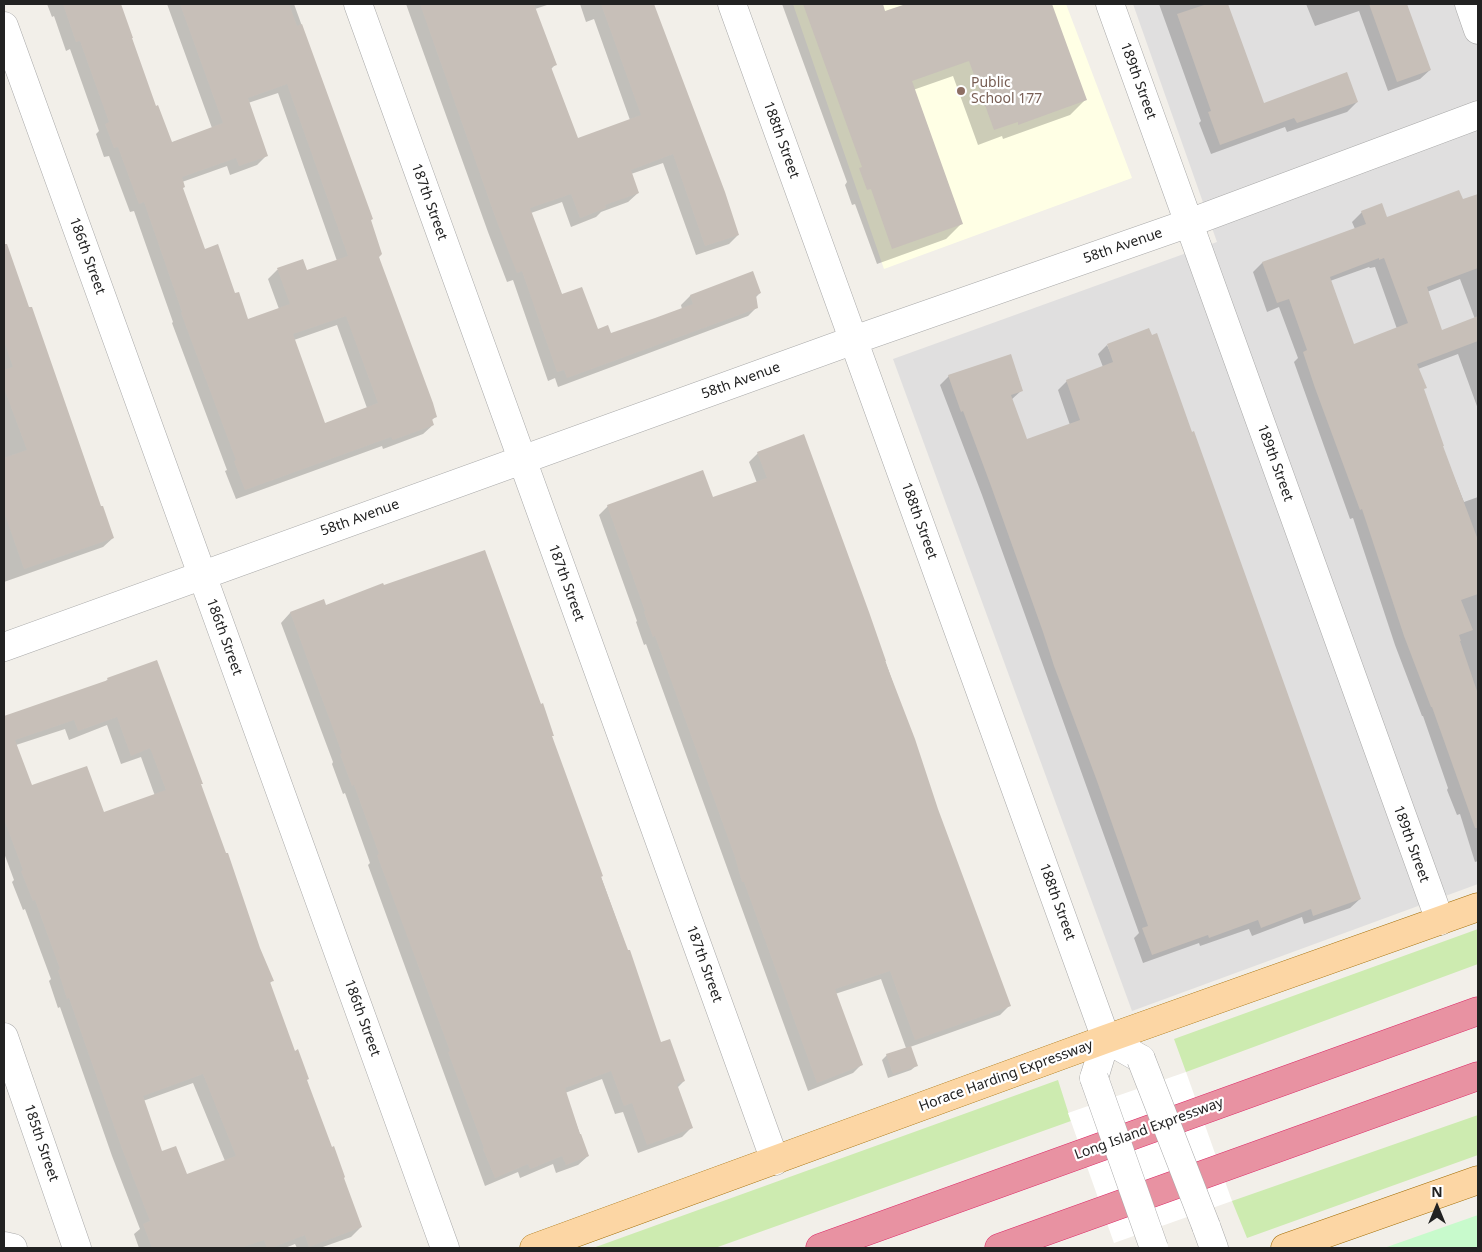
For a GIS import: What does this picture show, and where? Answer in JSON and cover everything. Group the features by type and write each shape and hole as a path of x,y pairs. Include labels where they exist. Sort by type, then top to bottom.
{"highway":[{"name":"Long Island Expressway","path":"820,1248 1478,1010"},
{"path":"999,1248 1478,1076"}],"main road":[{"name":"Horace Harding Expressway","path":"534,1248 1106,1039 1478,907"},
{"path":"1285,1248 1478,1180"}],"street":[{"name":"187th Street","path":"358,4 775,1161"},
{"name":"188th Street","path":"732,4 1106,1039"},
{"name":"189th Street","path":"1110,4 1440,921"},
{"path":"1469,4 1478,30"},
{"name":"186th Street","path":"4,26 445,1248"},
{"name":"58th Avenue","path":"4,647 854,340 1189,223 1478,114"},
{"name":"185th Street","path":"4,1037 77,1248"},
{"path":"1154,1248 1094,1078 1106,1039 1141,1059 1210,1237"},
{"path":"4,1246 13,1248"}],"shaded area":[{"name":"Public School 177","path":"793,4 1066,4 1132,178 884,269"},
{"path":"1133,4 1478,4 1478,884 1132,1011 893,359 1217,242"}],"green space":[{"path":"1478,929 1478,964 1186,1072 1174,1039"},
{"path":"1058,1080 1071,1121 715,1248 593,1248"},
{"path":"1478,1115 1478,1155 1247,1238 1232,1201"},
{"path":"1478,1215 1478,1248 1384,1248"}],"pier":[{"path":"1186,1072 1232,1201 1114,1243 1068,1113"}],"building":[{"path":"63,4 121,4 156,106 158,105 172,142 223,123 180,4 289,4 297,26 302,24 373,219 371,220 382,254 379,257 433,403 437,417 432,419 434,425 393,440 391,437 245,490 234,461 236,460 181,313 144,202 139,204 118,147 114,148 105,124 109,122 80,41 76,42","holes":["287,84 348,256 307,270 303,259 277,268 290,304 248,319 239,292 235,293 218,244 205,249 183,188 185,187 182,177 236,158 239,166 268,156 248,98","346,316 378,403 325,423 293,334"]},
{"path":"420,4 534,4 557,65 551,67 578,138 641,115 601,4 654,4 725,192 739,235 705,246 673,154 631,170 639,193 605,205 606,208 580,218 571,194 530,208 562,294 582,287 598,329 608,325 611,333 693,304 690,295 753,271 761,293 756,295 758,308 567,378 564,370 557,372 522,271 517,273 497,222"},
{"path":"803,4 883,4 885,11 906,4 1052,4 1087,100 1018,125 1018,122 994,130 969,61 912,81 963,224 892,249 871,189 867,190 859,168 862,167"},
{"path":"1207,4 1228,4 1264,103 1347,72 1358,102 1297,123 1294,118 1220,145 1208,112 1211,111 1177,14"},
{"path":"1369,4 1407,4 1431,70 1397,82"},
{"path":"1459,190 1463,199 1478,194 1478,268 1427,287 1442,330 1478,316 1478,341 1417,364 1427,388 1424,389 1443,446 1478,540 1478,594 1461,600 1473,630 1459,635 1478,694 1478,828 1475,828 1432,707 1404,636 1362,509 1360,510 1315,388 1303,352 1307,350 1289,299 1277,303 1262,262 1366,224 1361,211 1382,203 1387,217","holes":["1379,258 1379,260 1384,258 1408,323 1354,344 1330,277"]},
{"path":"4,244 7,244 29,307 32,307 101,506 103,506 114,538 24,569 4,512 4,458 27,450 4,388 4,370 13,367 4,340"},
{"path":"1149,328 1152,335 1157,333 1192,432 1194,431 1361,899 1313,916 1311,909 1261,928 1258,920 1209,938 1208,935 1152,955 1142,928 1148,926 1097,781 1054,666 991,486 948,375 1011,354 1023,391 1011,395 1027,439 1080,420 1066,380 1113,362 1107,344"},
{"path":"804,434 885,661 915,739 938,809 1011,1006 915,1040 890,971 835,989 863,1065 817,1083 744,882 742,882 735,857 655,636 653,637 607,505 703,470 713,497 767,478 757,452"},
{"path":"485,550 541,704 543,703 554,736 552,736 603,876 601,877 628,950 630,950 661,1042 670,1039 685,1081 677,1084 693,1128 647,1145 632,1103 624,1106 611,1071 565,1088 589,1156 566,1165 562,1156 530,1169 528,1164 495,1178 290,612 324,599 326,605 383,583 384,585"},
{"path":"157,660 203,784 201,784 226,853 228,853 260,948 274,981 270,982 295,1051 298,1049 309,1079 307,1080 332,1147 334,1146 362,1227 309,1247 305,1235 271,1248 267,1248 264,1240 240,1248 152,1248 143,1224 150,1221 121,1146 69,998 67,999 58,970 60,969 35,900 33,901 21,871 23,870 4,819 4,716 108,680 107,678","holes":["117,717 131,756 150,748 166,790 104,812 87,766 32,785 15,740 74,720 78,731","203,1074 236,1156 187,1174 176,1146 162,1151 143,1096"]},
{"path":"911,1046 918,1066 893,1074 886,1054"}],"place":[{"name":"Public School 177","path":"961,91"}]}
